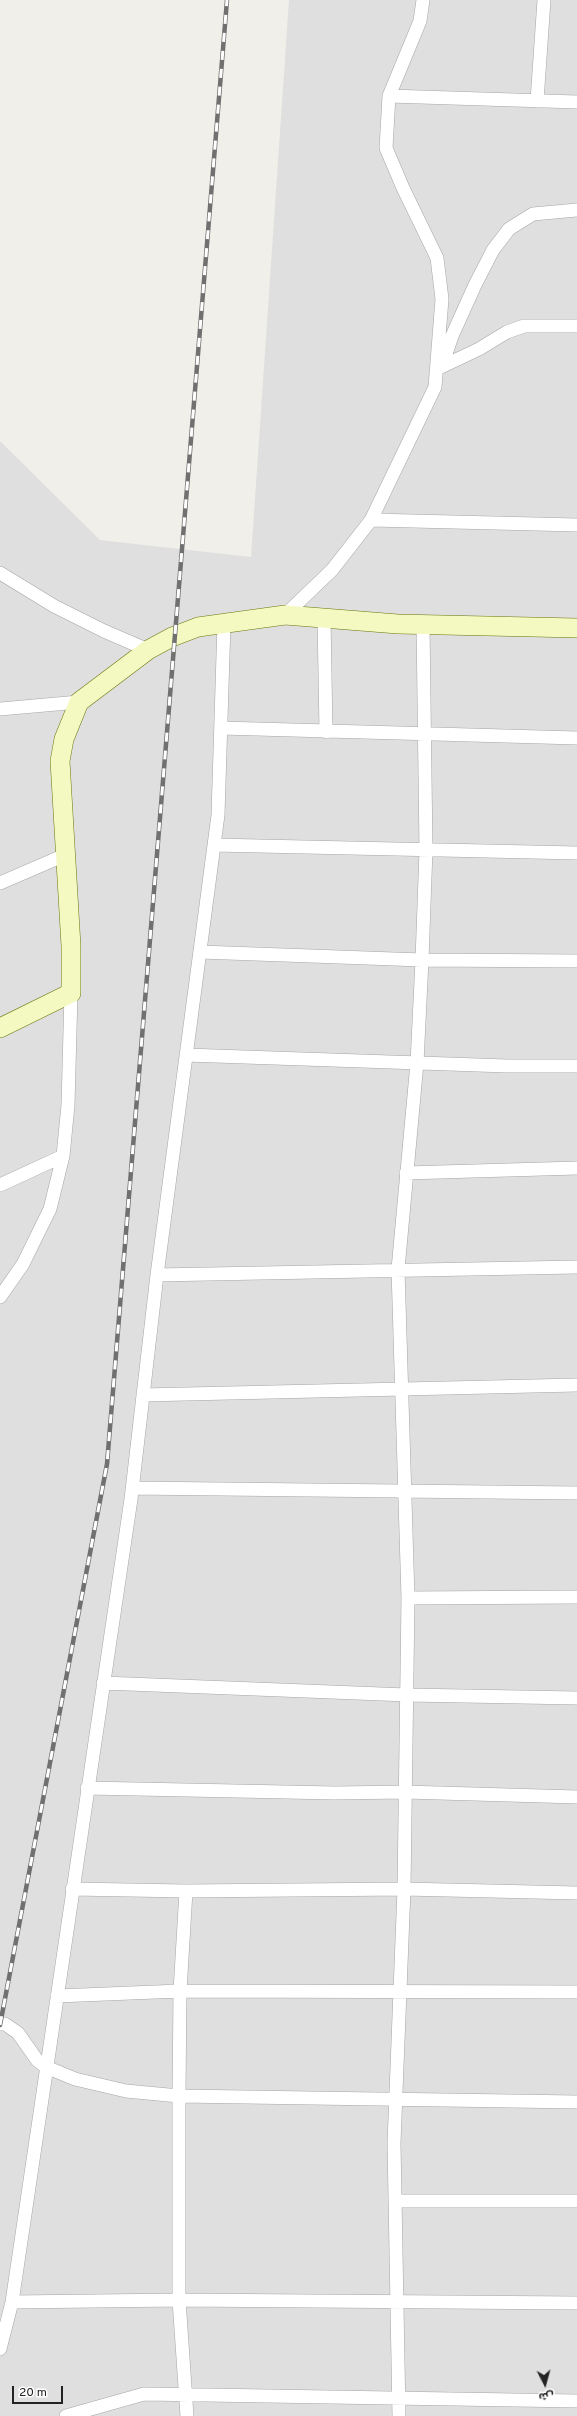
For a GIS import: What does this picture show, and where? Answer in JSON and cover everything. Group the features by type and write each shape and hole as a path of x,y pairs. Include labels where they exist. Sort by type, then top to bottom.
{"street":[{"path":"423,0 420,21 389,96 386,148 403,188 437,258 442,299 435,387"},
{"path":"537,101 544,0"},
{"path":"389,96 577,102"},
{"path":"561,210 577,200"},
{"path":"285,615 332,570 371,520 435,387 452,336 493,250 509,229 533,214 561,210 577,210"},
{"path":"441,367 479,349 507,332 524,326 577,326"},
{"path":"371,520 577,525"},
{"path":"0,573 54,606 104,631 148,650"},
{"path":"0,1297 23,1264 50,1209 63,1156 68,1105 71,946 60,761 64,739 79,702 148,650 172,637 198,627 224,623 285,615 423,624 577,628"},
{"path":"324,617 326,732"},
{"path":"0,2349 12,2302 132,1488 157,1275 218,814 224,623"},
{"path":"399,2416 395,2201 396,2099 404,1889 408,1598 398,1269 417,1063 422,960 426,850 423,624"},
{"path":"0,709 79,702"},
{"path":"221,728 577,738"},
{"path":"214,845 577,853"},
{"path":"0,883 65,855"},
{"path":"200,952 422,960 577,961"},
{"path":"0,1028 71,993"},
{"path":"186,1055 417,1063 577,1066"},
{"path":"0,1186 63,1156"},
{"path":"406,1173 577,1168"},
{"path":"157,1275 398,1269 577,1267"},
{"path":"143,1395 577,1386"},
{"path":"132,1488 577,1493"},
{"path":"408,1598 577,1597"},
{"path":"103,1683 407,1695 577,1698"},
{"path":"87,1788 335,1793 405,1792 577,1797"},
{"path":"72,1889 186,1891 404,1889 577,1893"},
{"path":"186,1891 180,1992 179,2096 179,2300 186,2416"},
{"path":"57,1996 180,1992 577,1992"},
{"path":"0,2024 5,2024 18,2033 38,2060 46,2067 75,2079 126,2091 179,2096 577,2102"},
{"path":"395,2201 577,2201"},
{"path":"12,2302 179,2300 396,2303 577,2303"},
{"path":"66,2416 144,2394 399,2400 577,2401"}],"shaded area":[{"path":"289,0 577,0 577,2416 0,2416 0,441 100,540 251,557"}],"railway":[{"path":"0,2025 107,1464 227,0"}]}
